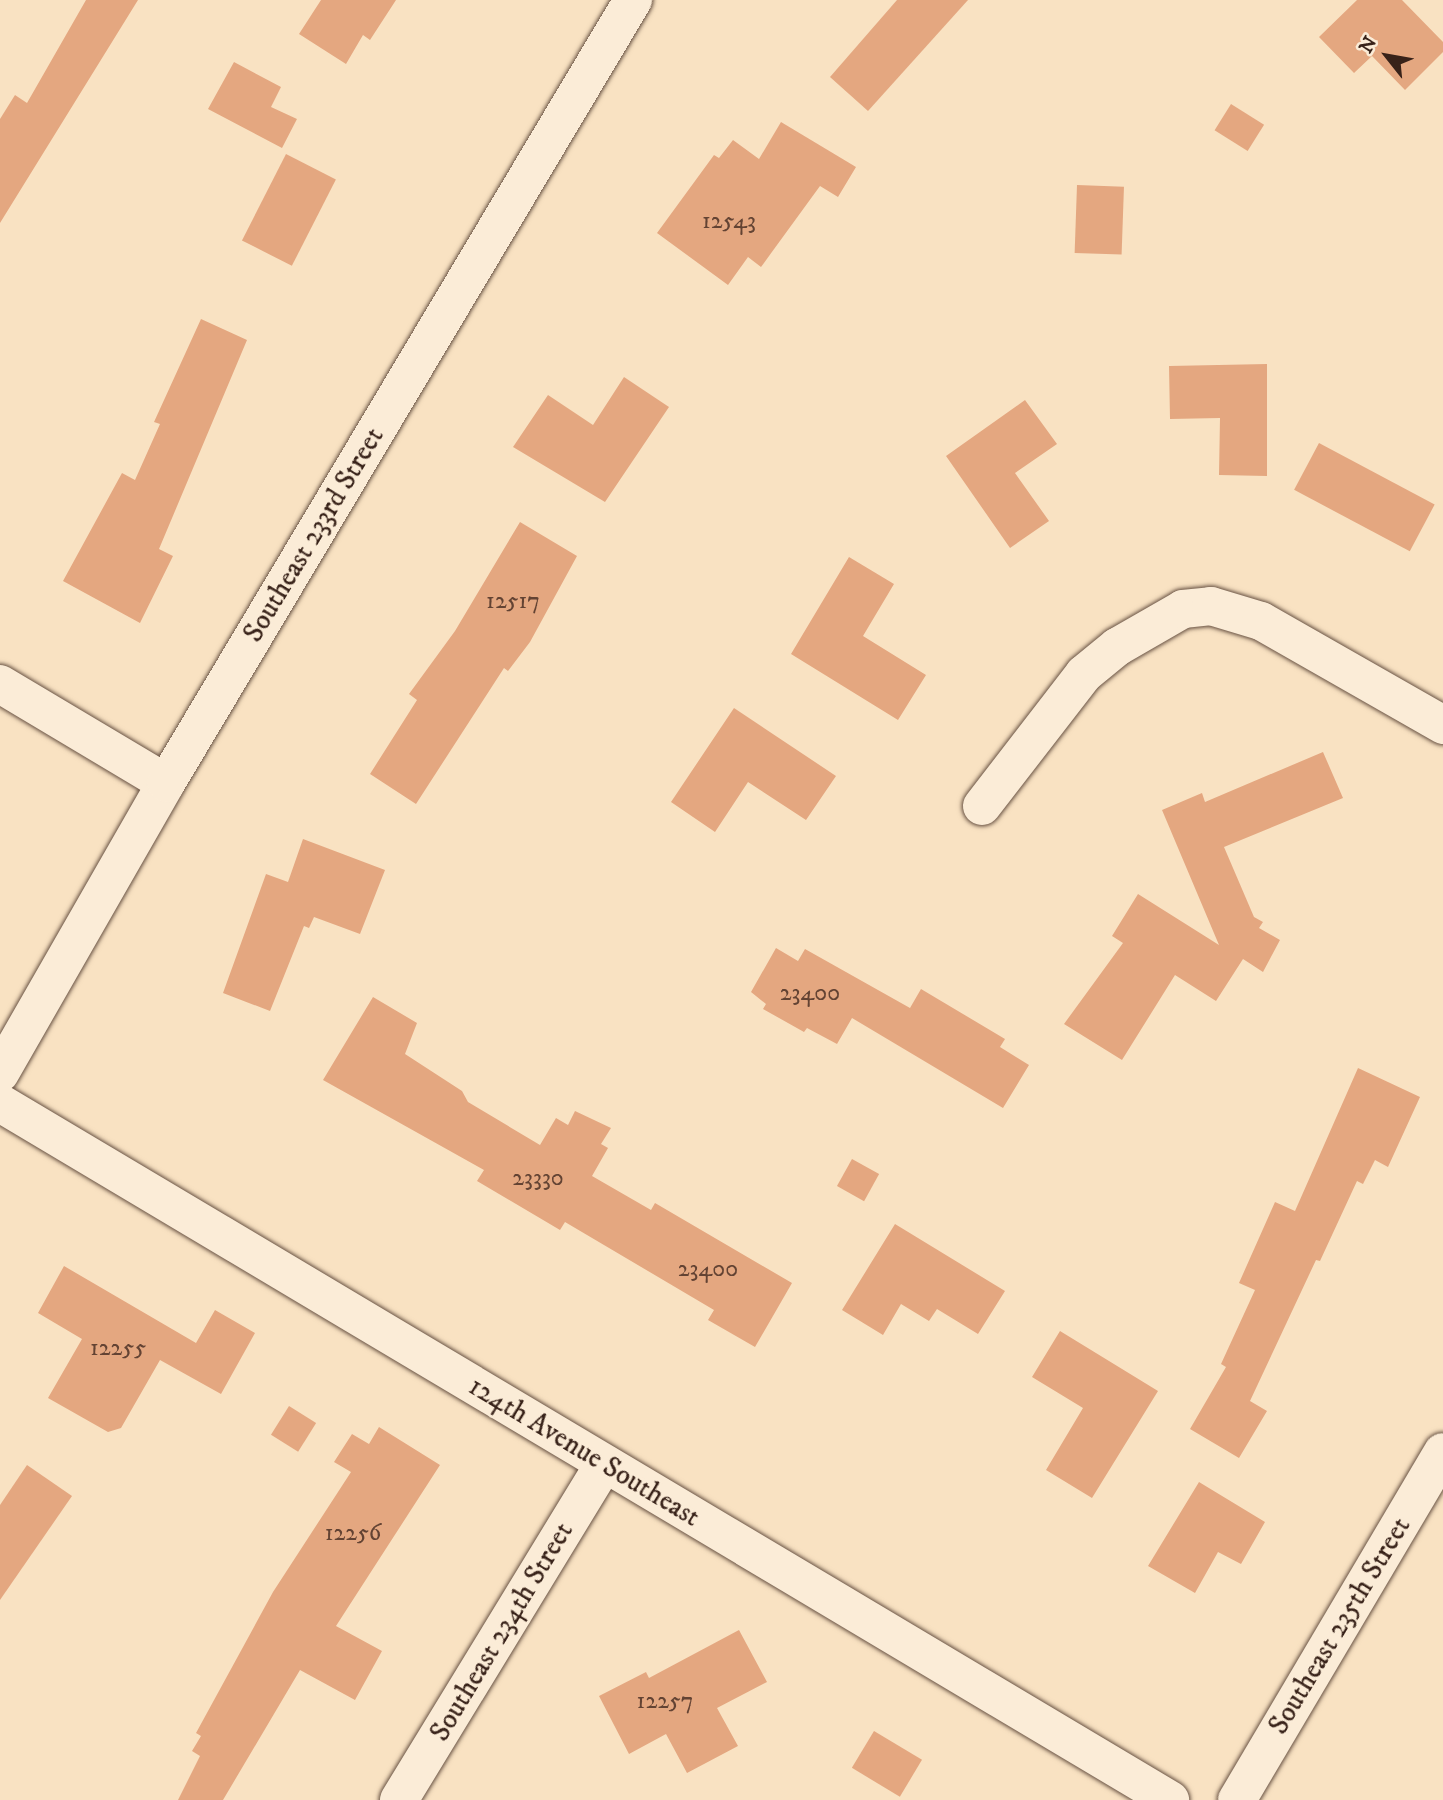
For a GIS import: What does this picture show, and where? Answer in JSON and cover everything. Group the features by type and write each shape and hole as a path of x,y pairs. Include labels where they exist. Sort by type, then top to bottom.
{"street":[{"name":"Southeast 233rd Street","path":"0,1073 166,783 634,0"},
{"path":"982,806 1084,674 1116,647 1183,609 1210,606 1261,621 1443,725"},
{"path":"0,684 166,783"},
{"name":"124th Avenue Southeast","path":"0,1103 1170,1800"},
{"name":"Southeast 235th Street","path":"1237,1800 1443,1452"},
{"name":"Southeast 234th Street","path":"399,1800 604,1464"}],"building":[{"path":"86,0 138,0 0,223 0,119 15,95 27,103"},
{"path":"321,0 396,0 370,40 363,35 346,64 299,34"},
{"path":"897,0 968,0 868,111 830,77"},
{"path":"1357,0 1402,0 1443,42 1443,52 1405,90 1372,56 1354,73 1319,37"},
{"path":"234,62 281,87 271,107 297,119 282,148 208,109"},
{"path":"1231,104 1264,125 1248,151 1215,130"},
{"path":"781,122 856,167 838,197 820,186 761,267 748,257 728,285 657,233 714,155 719,158 733,140 759,159"},
{"path":"286,154 336,179 292,266 242,240"},
{"path":"1077,185 1124,187 1122,255 1075,253"},
{"path":"201,319 247,340 159,549 173,556 140,623 63,581 122,473 135,480 160,424 154,422"},
{"path":"1267,364 1267,476 1219,475 1220,418 1170,419 1169,366"},
{"path":"624,377 669,407 605,502 513,447 548,395 593,425"},
{"path":"1025,400 1057,444 1015,473 1049,521 1010,548 946,456"},
{"path":"1319,443 1435,505 1410,551 1294,490"},
{"path":"520,522 577,556 530,642 508,671 504,668 416,804 370,774 417,700 409,694 455,631"},
{"path":"849,557 894,584 863,636 926,675 898,720 791,654"},
{"path":"734,708 836,776 806,820 748,782 715,832 671,802"},
{"path":"1323,752 1343,798 1224,847 1254,917 1263,922 1259,928 1280,940 1263,972 1243,959 1216,1001 1175,975 1122,1060 1064,1024 1123,943 1112,936 1138,894 1219,945 1162,810 1202,793 1205,802"},
{"path":"303,839 385,870 360,934 314,917 309,928 304,926 270,1011 223,993 266,874 288,882"},
{"path":"776,948 798,961 805,949 910,1008 921,989 1005,1039 1000,1047 1029,1065 1003,1108 852,1018 837,1044 807,1028 804,1032 763,1009 766,1004 751,992"},
{"path":"373,997 417,1023 405,1054 462,1091 468,1102 540,1145 556,1118 568,1125 575,1111 611,1128 601,1144 608,1148 592,1176 651,1210 655,1203 792,1283 755,1347 708,1320 714,1310 565,1222 560,1230 477,1181 484,1170 323,1080"},
{"path":"1358,1068 1420,1097 1388,1167 1375,1160 1363,1184 1357,1181 1320,1261 1316,1260 1250,1401 1267,1411 1239,1458 1190,1429 1226,1367 1221,1364 1255,1290 1239,1283 1275,1202 1295,1211"},
{"path":"852,1159 879,1174 864,1201 837,1186"},
{"path":"895,1224 1005,1291 978,1334 937,1309 929,1321 901,1304 883,1335 842,1310"},
{"path":"64,1266 196,1343 215,1310 255,1333 221,1394 160,1360 121,1428 108,1432 48,1398 82,1339 38,1313"},
{"path":"1060,1331 1158,1391 1092,1498 1046,1470 1083,1408 1032,1377"},
{"path":"289,1406 316,1423 298,1452 271,1435"},
{"path":"379,1427 440,1465 336,1626 382,1651 355,1700 300,1670 223,1800 178,1800 200,1756 192,1751 201,1736 196,1733 273,1592 351,1472 334,1462 352,1434 369,1444"},
{"path":"27,1465 72,1496 0,1600 0,1505"},
{"path":"1199,1482 1265,1522 1241,1564 1218,1552 1195,1593 1148,1566"},
{"path":"739,1630 767,1682 717,1708 738,1746 687,1773 666,1734 629,1754 599,1696 646,1672 649,1678"},
{"path":"874,1731 922,1760 900,1797 852,1768"}]}
